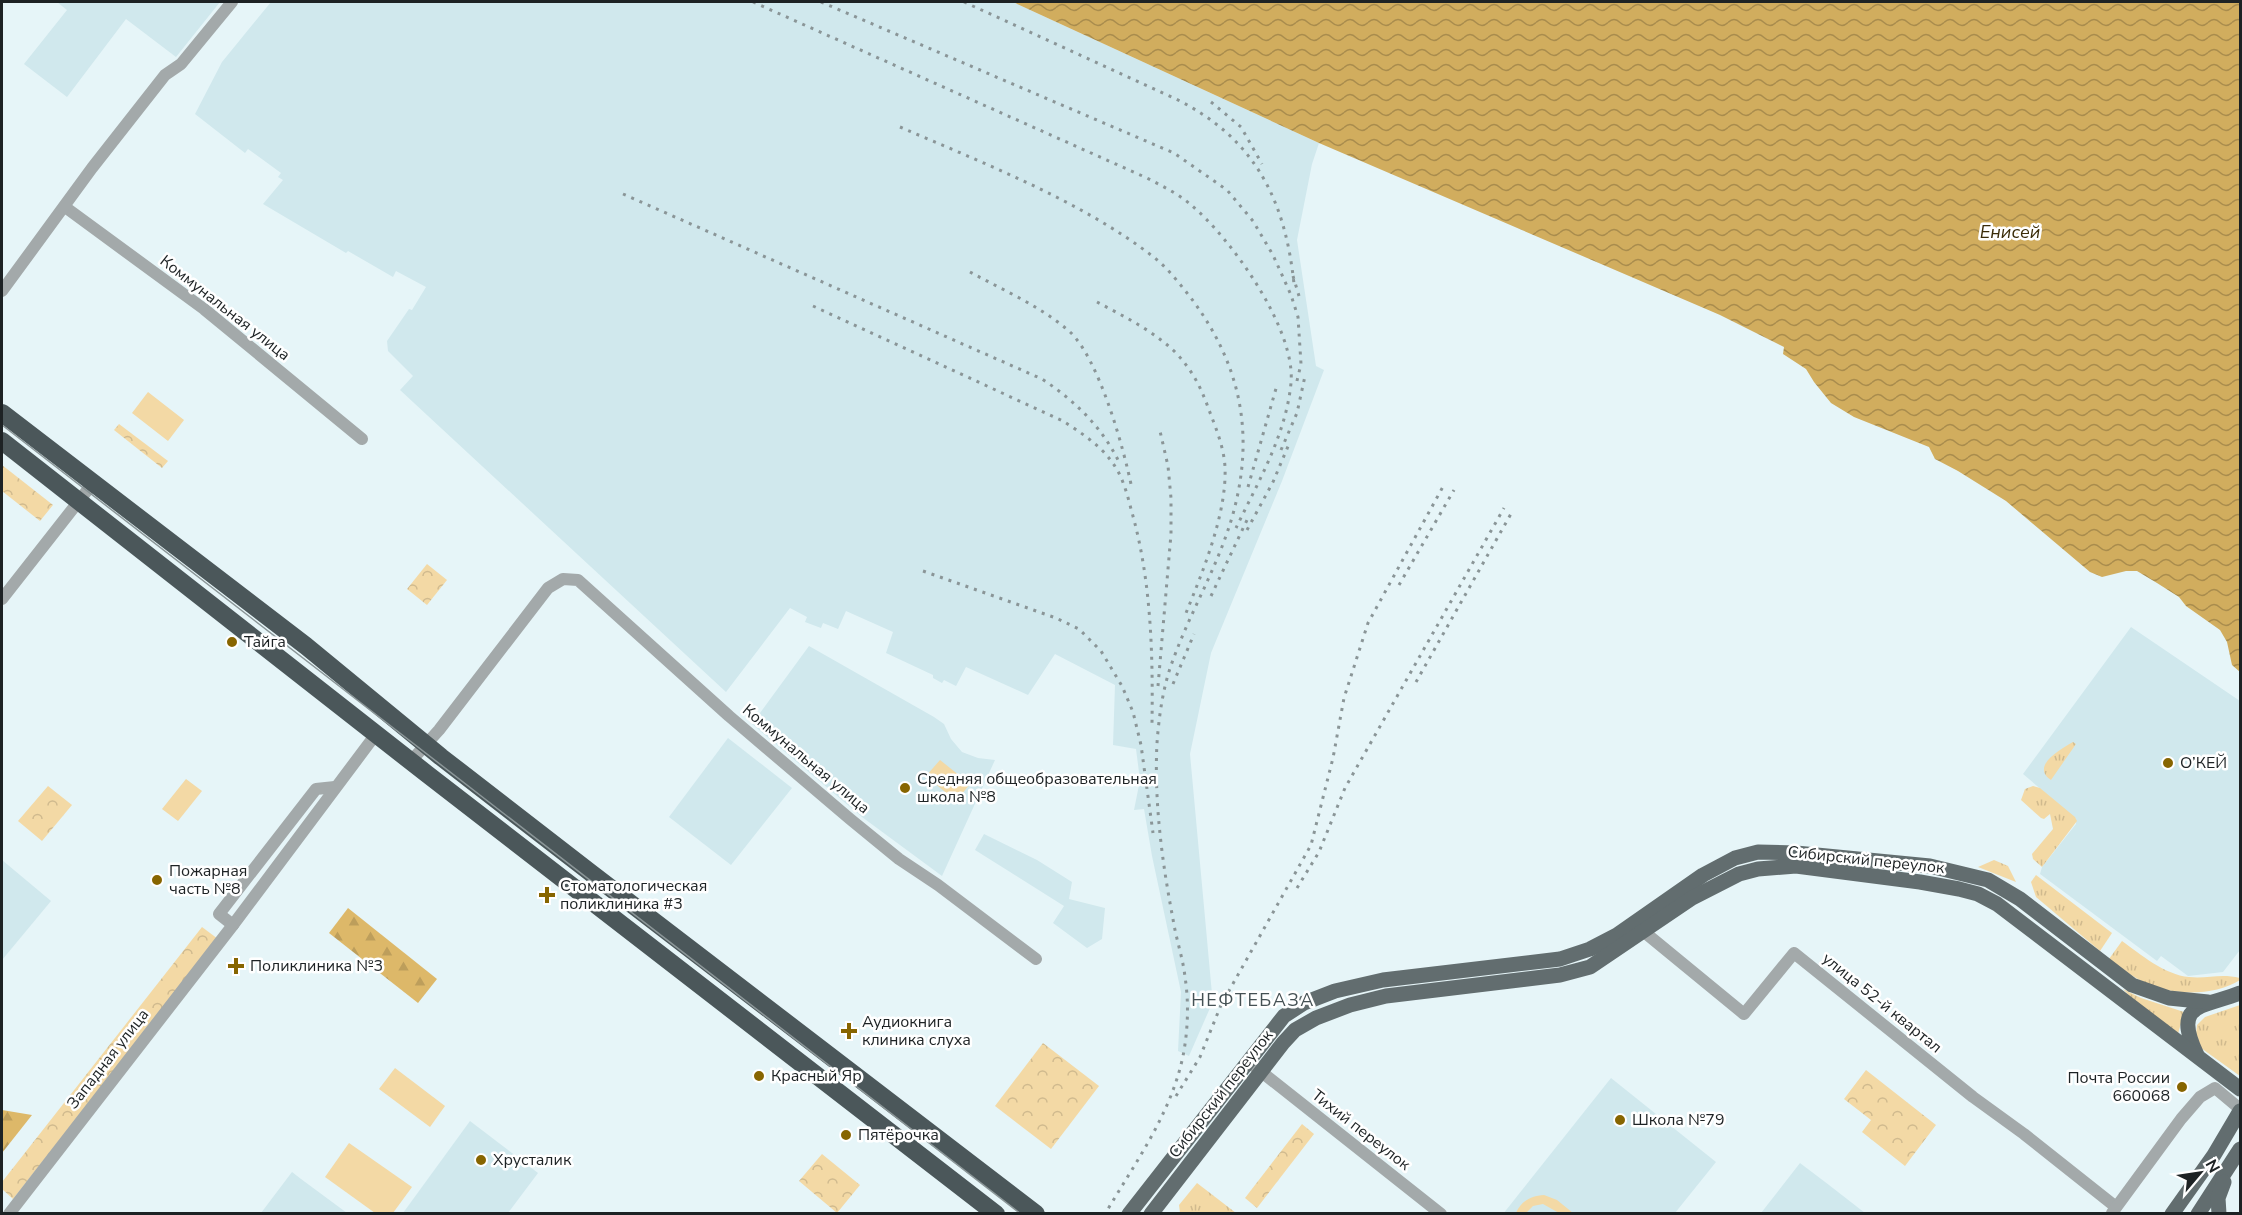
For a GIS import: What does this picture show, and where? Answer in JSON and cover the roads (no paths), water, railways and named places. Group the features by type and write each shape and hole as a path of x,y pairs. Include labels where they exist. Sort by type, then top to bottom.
{"highway":[{"path":"2,413 306,646 591,873 1036,1214"},
{"path":"2,441 996,1214"}],"main road":[{"name":"Сибирский переулок","path":"1129,1214 1284,1016 1304,1003 1335,991 1383,980 1560,959 1590,950 1707,881 1796,860 1930,866 1960,881 1997,904 2241,1089"},
{"name":"Сибирский переулок","path":"1960,881 1988,880 2020,900 2132,986 2169,998 2208,1002"},
{"name":"Сибирский переулок","path":"1151,1214 1295,1030 1316,1018 1350,1005 1386,996 1560,975 1600,962 1707,881"},
{"path":"2198,1056 2191,1043 2187,1025 2193,1010 2208,1002 2241,993"},
{"path":"2172,1214 2214,1155 2241,1110"},
{"path":"2198,1214 2241,1149"},
{"path":"2219,1214 2218,1198 2230,1166"}],"street":[{"path":"2,291 92,168 165,75 181,64 232,2"},
{"name":"Коммунальная улица","path":"65,207 204,309 362,439"},
{"path":"2,598 93,483"},
{"name":"Коммунальная улица","path":"426,743 499,654 548,588 563,579 578,580 703,693 850,819 899,859 938,885 1036,959"},
{"name":"Западная улица","path":"9,1214 233,925 376,734"},
{"path":"411,761 426,743"},
{"path":"233,925 219,914 239,886 316,789 335,787"},
{"name":"улица 52-й квартал","path":"1643,931 1744,1014 1794,953 1972,1097 2025,1134 2114,1210"},
{"name":"Тихий переулок","path":"1248,1062 1442,1214"},
{"path":"2114,1210 2200,1097 2216,1088 2241,1110"}],"water":[{"name":"Енисей","path":"1013,2 2240,2 2240,672 2232,665 2227,642 2220,630 2186,606 2179,597 2137,571 2126,571 2102,577 2090,572 2006,501 1935,459 1929,447 1854,417 1831,403 1806,369 1783,354 1784,347 1720,315 1319,143"}],"tram line":[{"path":"2,425 1021,1214"}],"railway":[{"path":"753,2 1147,178 1180,196 1206,219 1224,239 1258,286 1283,337 1290,361 1291,383 1288,402 1277,440 1236,528"},
{"path":"821,2 1174,153 1227,190 1253,221 1273,255 1291,295 1298,317 1301,364 1296,385"},
{"path":"964,2 1176,99 1226,132 1261,174 1273,198 1283,224 1294,284"},
{"path":"1211,102 1241,127 1262,164"},
{"path":"900,127 1062,200 1123,235 1157,260 1191,298 1208,323 1222,349 1239,401 1243,428 1243,456 1240,484 1233,514 1220,552 1170,670 1162,701 1158,733 1156,765 1160,831 1169,897 1186,987 1185,1046 1177,1077 1161,1118 1105,1214"},
{"path":"623,194 1042,379 1086,415 1104,437 1119,462"},
{"path":"970,272 1046,314 1069,331 1080,344 1109,405 1132,489"},
{"path":"1293,276 1299,296"},
{"path":"1097,302 1147,330 1180,357 1203,393 1221,445 1225,467 1222,503 1213,541 1186,613"},
{"path":"813,306 1063,421 1102,450 1116,467 1126,491 1138,535 1147,588 1151,642 1152,723"},
{"path":"1281,450 1297,413 1305,376"},
{"path":"1248,487 1277,385"},
{"path":"1158,686 1171,534 1168,466 1160,431"},
{"path":"1247,530 1273,482 1289,444"},
{"path":"1176,1096 1200,1057 1221,1005 1311,845 1333,758 1344,698 1368,623 1445,483"},
{"path":"1399,585 1454,490"},
{"path":"1297,888 1319,852 1345,788 1504,508"},
{"path":"1416,682 1512,512"},
{"path":"1211,596 1247,520"},
{"path":"923,571 1056,618 1079,629 1101,651 1122,686 1133,712 1141,745 1153,833"},
{"path":"1173,684 1194,634"}],"place":[{"name":"Тайга","path":"232,642"},
{"name":"О’КЕЙ","path":"2168,763"},
{"name":"Средняя общеобразовательная школа №8","path":"905,788"},
{"name":"Пожарная часть №8","path":"157,880"},
{"name":"Стоматологическая поликлиника #3","path":"547,895"},
{"name":"Поликлиника №3","path":"236,966"},
{"name":"Аудиокнига клиника слуха","path":"849,1031"},
{"name":"Красный Яр","path":"759,1076"},
{"name":"Почта России 660068","path":"2182,1087"},
{"name":"Школа №79","path":"1620,1120"},
{"name":"Пятёрочка","path":"846,1135"},
{"name":"Хрусталик","path":"481,1160"}],"district":[{"name":"НЕФТЕБАЗА","path":"1253,1000"}]}
